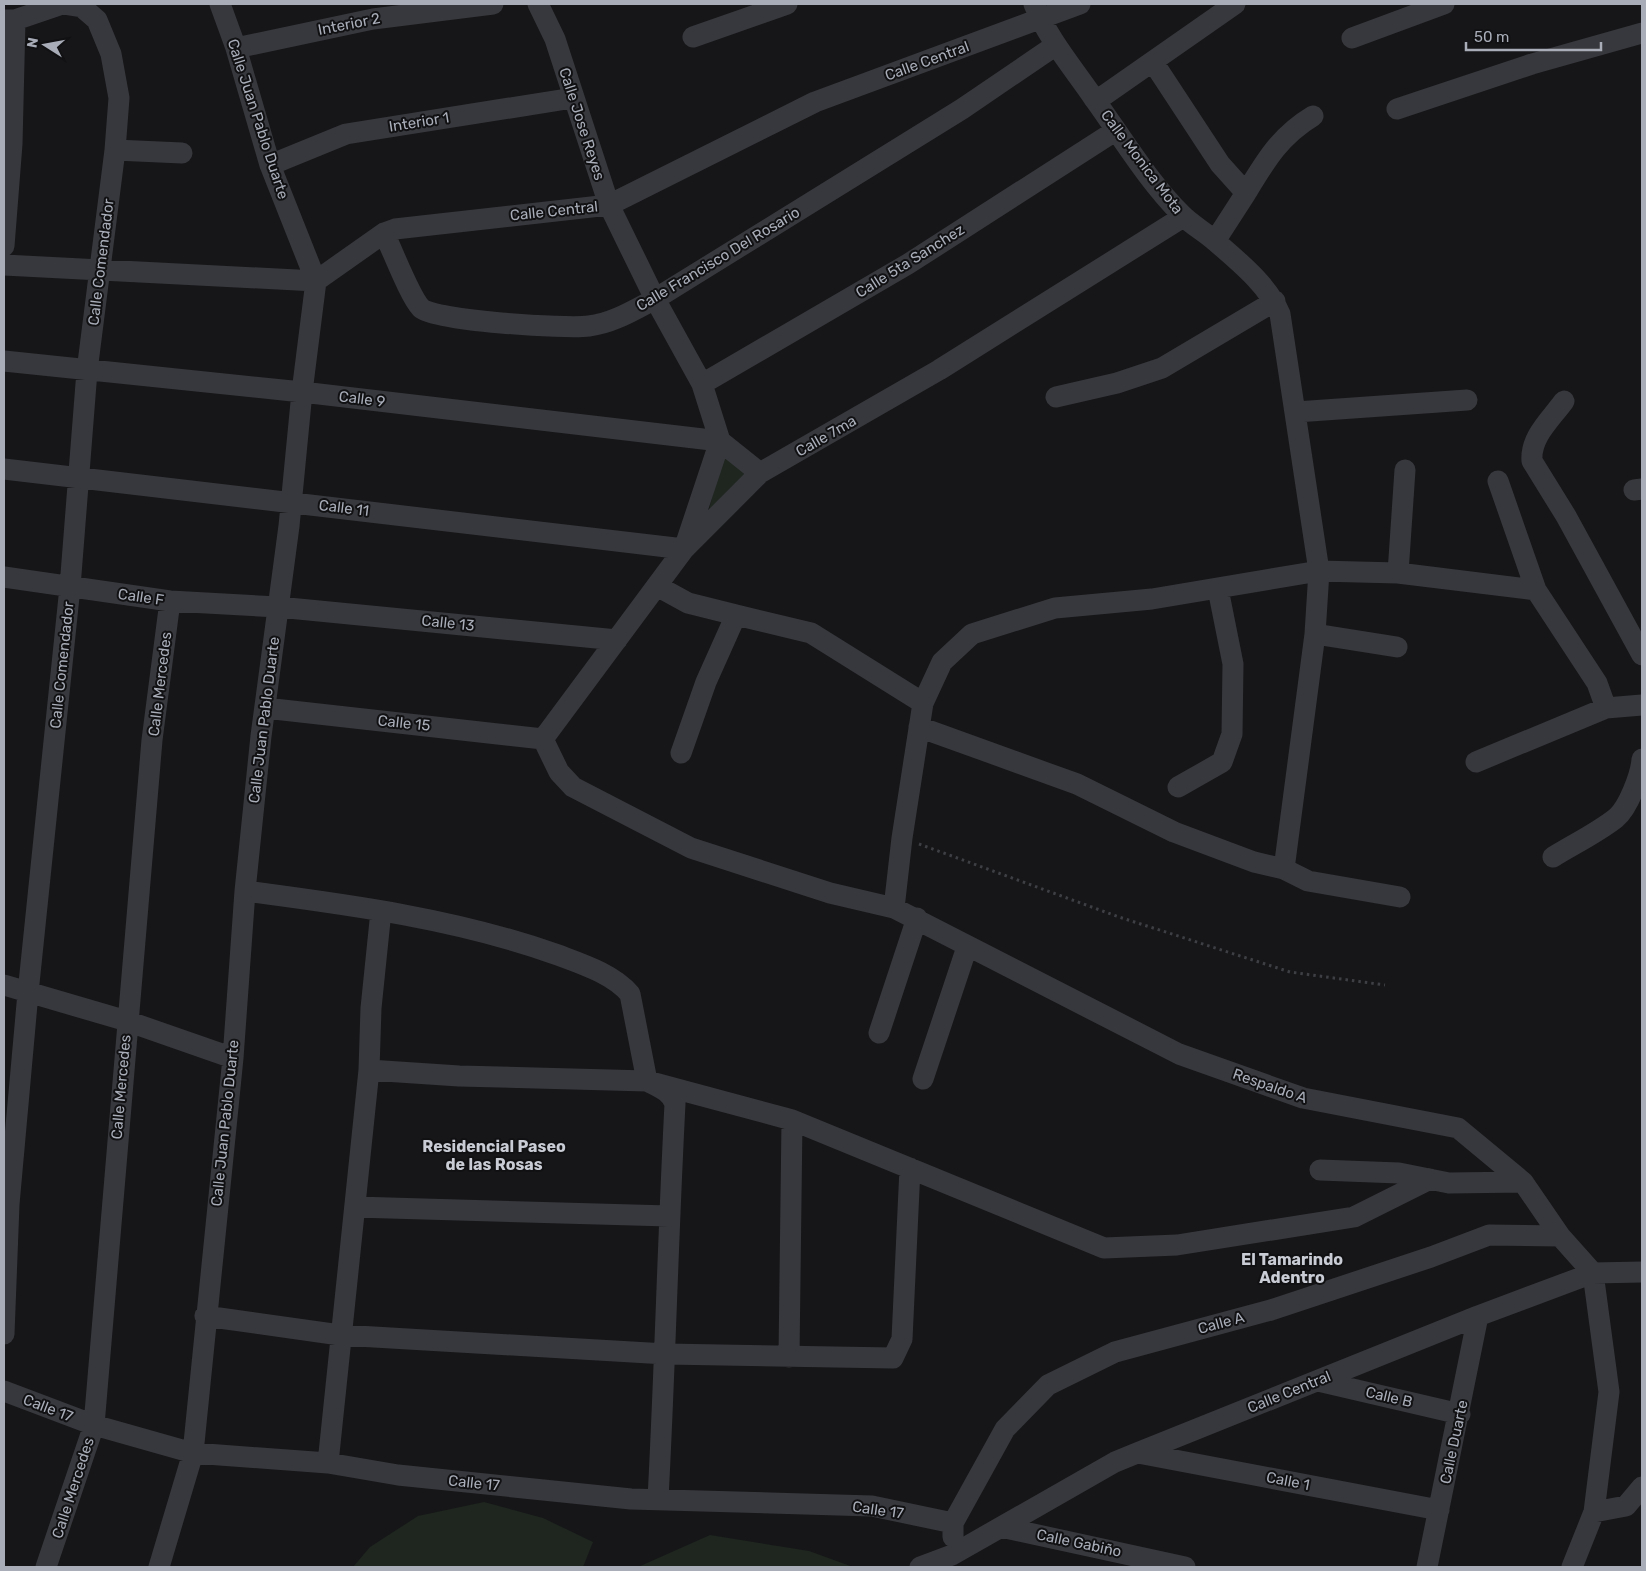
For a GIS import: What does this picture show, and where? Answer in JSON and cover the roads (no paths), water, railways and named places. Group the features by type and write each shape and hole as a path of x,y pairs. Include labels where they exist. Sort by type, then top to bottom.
{"street":[{"name":"Calle Juan Pablo Duarte","path":"159,1567 193,1453 205,1316 233,1058 245,891 265,708 292,502 302,392 316,280 270,165 236,48 220,4"},
{"name":"Interior 2","path":"236,48 373,19 493,4"},
{"name":"Calle Jose Reyes","path":"538,4 555,39 609,205 655,299 702,384 720,441"},
{"path":"692,37 787,4"},
{"name":"Calle Central","path":"316,280 384,233 395,229 609,205 815,102 1037,12 1080,4"},
{"path":"1096,102 1235,4"},
{"path":"1352,38 1444,4"},
{"path":"4,246 8,144 9,20 69,5"},
{"name":"Calle Comendador","path":"4,1334 9,1204 28,993 70,587 87,371 115,150 118,98 111,54 98,20 69,5"},
{"name":"Calle Monica Mota","path":"1037,12 1056,44 1115,131 1183,217 1215,241 1264,287 1274,300"},
{"path":"1397,109 1532,64 1642,33"},
{"name":"Calle Francisco Del Rosario","path":"384,233 417,303 427,312 494,322 559,327 589,326 616,320 655,299 962,109 1056,44"},
{"path":"1153,62 1220,164 1246,193"},
{"name":"Interior 1","path":"270,165 346,134 573,98"},
{"path":"1215,241 1266,160 1293,128 1313,116"},
{"name":"Calle 5ta Sanchez","path":"702,384 908,264 1115,131"},
{"path":"115,150 182,153"},
{"name":"Calle 7ma","path":"543,739 684,550 760,473 939,370 1183,217"},
{"path":"4,265 316,280"},
{"path":"1056,397 1117,383 1162,368 1274,300 1280,314 1319,571 1315,634 1284,869"},
{"name":"Calle 9","path":"4,361 302,392 720,441"},
{"path":"1296,412 1467,400"},
{"path":"1564,401 1535,440 1531,452 1532,461 1566,516 1642,655"},
{"path":"684,550 720,441 760,473"},
{"name":"Calle 11","path":"4,469 684,550"},
{"path":"1398,573 1405,470"},
{"path":"1498,481 1536,590 1597,683 1606,708"},
{"path":"894,908 902,838 923,703 942,662 972,634 1055,608 1152,599 1319,571 1398,573 1536,590"},
{"name":"Calle F","path":"4,577 170,601 278,607"},
{"path":"657,586 688,603 811,633 923,703"},
{"path":"1178,787 1222,762 1232,734 1234,664 1218,589"},
{"name":"Calle Mercedes","path":"46,1567 94,1425 152,740 170,601"},
{"name":"Calle 13","path":"278,607 617,640"},
{"path":"682,753 706,682 736,615"},
{"path":"1315,634 1396,646"},
{"path":"1476,762 1606,708 1642,705"},
{"name":"Calle 15","path":"265,708 543,739"},
{"path":"919,727 1077,784 1174,832 1254,862 1284,869 1308,881 1400,897"},
{"name":"Respaldo A","path":"543,739 559,772 573,787 691,848 830,892 894,908 917,918 967,947 1179,1054 1303,1098 1458,1128 1523,1182 1560,1236 1593,1273"},
{"path":"1553,857 1617,817 1631,794 1641,770 1642,760"},
{"path":"245,891 381,911 493,934 580,963 622,984 630,994 647,1080"},
{"path":"328,1463 369,1070 372,1008 381,911"},
{"path":"879,1033 917,918"},
{"path":"923,1079 967,947"},
{"path":"4,985 127,1022 233,1058"},
{"path":"369,1070 460,1076 647,1080 792,1120 1104,1248 1177,1245 1354,1217 1430,1179"},
{"path":"647,1080 673,1096 675,1104 669,1216 666,1354 658,1499"},
{"path":"789,1357 792,1120"},
{"path":"205,1316 340,1335 666,1354 893,1358 902,1339 910,1168"},
{"path":"1320,1170 1399,1173 1449,1183 1523,1182"},
{"path":"355,1207 669,1216"},
{"name":"Calle A","path":"953,1523 1005,1430 1048,1385 1115,1352 1271,1310 1431,1257 1489,1234 1560,1236"},
{"name":"Calle Central","path":"920,1567 951,1561 1001,1527 1115,1462 1137,1453 1478,1316 1593,1273 1642,1272"},
{"path":"1574,1566 1594,1512 1609,1392 1593,1273"},
{"name":"Calle Duarte","path":"1427,1567 1460,1414 1478,1316"},
{"name":"Calle B","path":"1318,1381 1460,1414"},
{"name":"Calle 17","path":"4,1390 94,1425 193,1453 328,1463 398,1475 658,1499 872,1506 953,1523"},
{"name":"Calle 1","path":"1137,1453 1439,1510"},
{"path":"1594,1512 1626,1506 1642,1487"},
{"path":"951,1561 953,1523"},
{"name":"Calle Gabiño","path":"1001,1527 1185,1567"}],"district":[{"name":"Residencial Paseo de las Rosas","path":"494,1155"},
{"name":"El Tamarindo Adentro","path":"1292,1268"}]}
